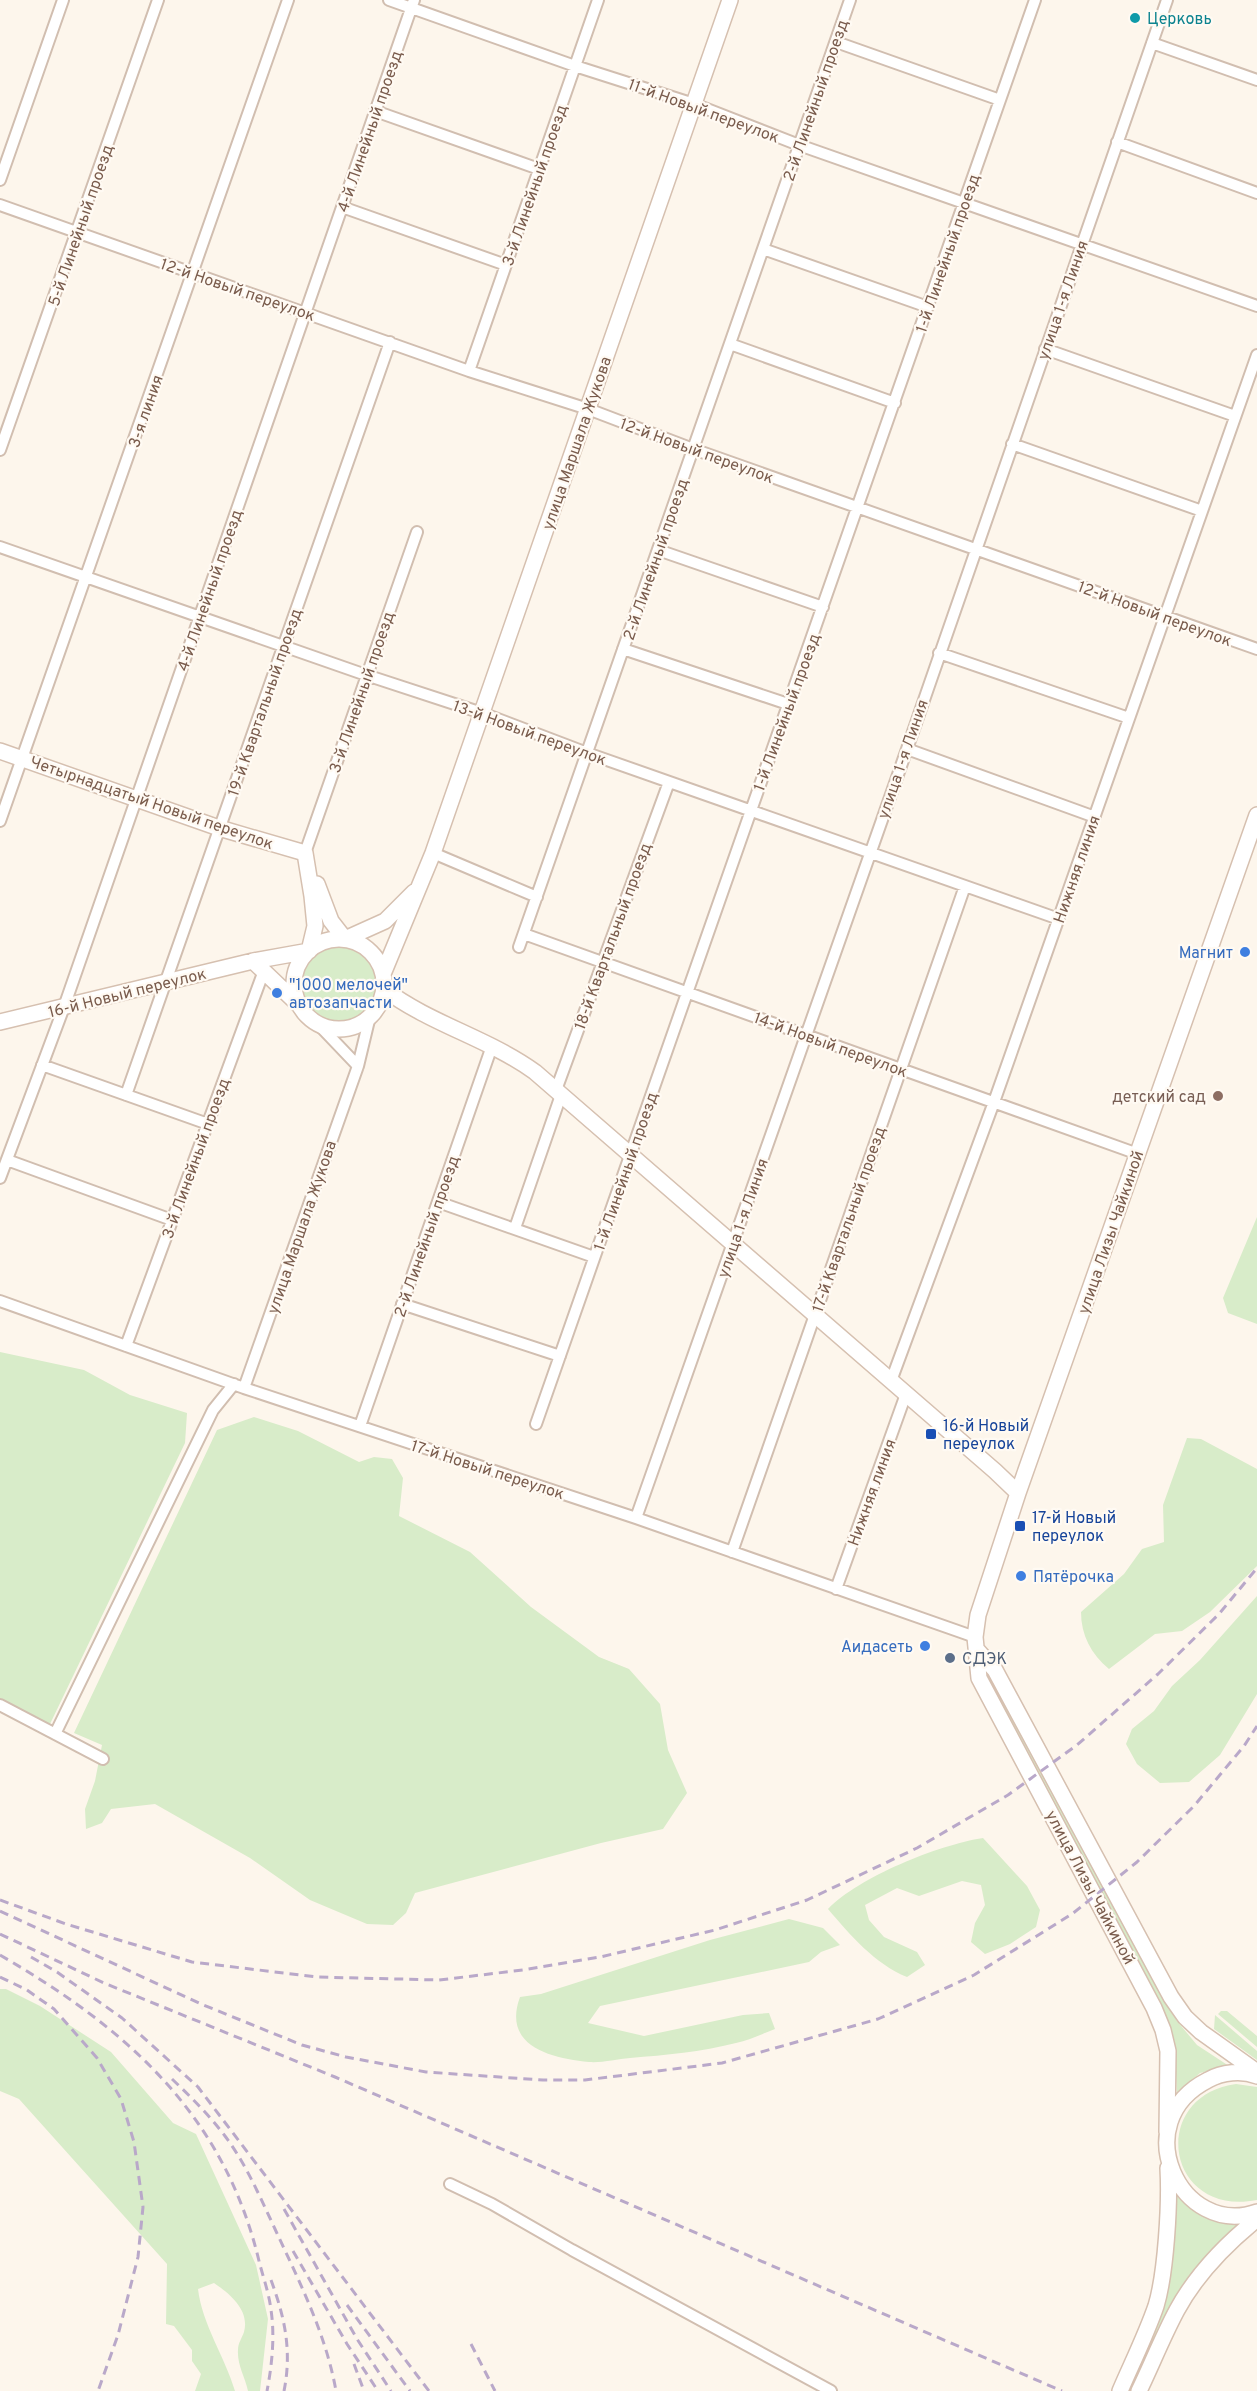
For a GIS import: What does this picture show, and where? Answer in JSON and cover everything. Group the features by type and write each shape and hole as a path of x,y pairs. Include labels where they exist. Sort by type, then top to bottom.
{"main road":[{"name":"улица Маршала Жукова","path":"383,981 433,853 730,0"},
{"name":"Четырнадцатый Новый переулок","path":"0,751 219,828 305,853"},
{"name":"улица Лизы Чайкиной","path":"1166,2150 1168,2051 1163,2030 1128,1956 979,1678 977,1644 982,1601 1018,1493 1257,815"},
{"path":"305,853 331,921 345,939"},
{"path":"305,853 315,926 309,951"},
{"name":"улица Маршала Жукова","path":"345,939 385,921 420,886"},
{"path":"253,961 317,1023 342,1029 360,1023 372,1014 380,1002 383,981 378,962 370,951 345,939 322,942 309,951 300,962 295,976 295,991 300,1005"},
{"name":"16-й Новый переулок","path":"0,1022 253,961 309,951"},
{"path":"383,981 405,1005 513,1055 559,1092 1018,1493"},
{"path":"372,1014 405,1005"},
{"name":"улица Лизы Чайкиной","path":"977,1644 994,1670 1143,1948 1178,2008 1200,2032 1257,2074"},
{"path":"1167,2133 1173,2114 1183,2098 1197,2085 1214,2077 1233,2073 1257,2074"},
{"path":"1166,2150 1171,2170 1181,2187 1195,2202 1213,2211 1233,2215 1257,2212"},
{"path":"1120,2391 1156,2304 1162,2278 1169,2187 1166,2150"},
{"path":"1139,2391 1172,2320 1189,2290 1211,2263 1257,2219"}],"street":[{"path":"0,180 63,0"},
{"name":"5-й Линейный проезд","path":"0,450 158,0"},
{"name":"3-я линия","path":"0,821 288,0"},
{"name":"11-й Новый переулок","path":"389,0 413,4 575,66 694,104 799,145 1257,306"},
{"name":"3-й Линейный проезд","path":"469,370 598,0"},
{"name":"2-й Линейный проезд","path":"519,947 850,0"},
{"name":"улица 1-я Линия","path":"636,1518 907,749 1167,0"},
{"name":"1-й Линейный проезд","path":"536,1424 895,402 1032,1"},
{"name":"4-й Линейный проезд","path":"0,1178 64,1007 413,4"},
{"path":"836,42 1000,100"},
{"path":"1152,43 1257,80"},
{"path":"375,111 539,170"},
{"path":"1117,142 1257,193"},
{"name":"12-й Новый переулок","path":"0,205 469,370 588,409 693,449 1257,649"},
{"path":"342,207 506,265"},
{"path":"763,249 928,307"},
{"name":"19-й Квартальный проезд","path":"126,1095 390,342"},
{"path":"730,344 895,402"},
{"path":"1045,349 1235,416"},
{"name":"Нижняя линия","path":"891,1382 1059,920 1257,355"},
{"path":"1012,444 1202,511"},
{"name":"3-й Линейный проезд","path":"305,853 417,532"},
{"name":"13-й Новый переулок","path":"0,547 366,675 482,713 587,753 1059,920"},
{"path":"658,550 823,607"},
{"path":"623,649 788,704"},
{"path":"939,652 1129,718"},
{"path":"907,749 1095,817"},
{"name":"18-й Квартальный проезд","path":"515,1228 603,962 669,782"},
{"path":"433,853 537,897"},
{"name":"17-й Квартальный проезд","path":"732,1552 965,886"},
{"name":"14-й Новый переулок","path":"524,934 1138,1154"},
{"name":"3-й Линейный проезд","path":"126,1346 262,976 269,976"},
{"name":"улица Маршала Жукова","path":"55,1734 213,1410 239,1386 358,1066 372,1014"},
{"path":"317,1023 358,1066"},
{"name":"2-й Линейный проезд","path":"360,1426 492,1046"},
{"path":"42,1065 208,1124"},
{"path":"7,1160 172,1220"},
{"path":"438,1202 594,1257"},
{"name":"17-й Новый переулок","path":"0,1301 239,1386 636,1518 836,1589 977,1644"},
{"path":"402,1304 560,1356"},
{"name":"Нижняя линия","path":"836,1589 906,1394"},
{"path":"0,1705 103,1759"},
{"path":"450,2184 492,2204 831,2391"}],"green space":[{"path":"339,946 354,949 366,957 374,969 377,984 374,999 366,1011 354,1019 339,1022 324,1019 312,1011 304,999 301,984 304,969 312,957 324,949"},
{"path":"1257,1217 1257,1324 1228,1313 1223,1298"},
{"path":"0,1352 84,1370 130,1395 187,1413 185,1443 50,1724 0,1698"},
{"path":"254,1417 298,1431 359,1462 374,1457 392,1459 403,1478 399,1516 470,1552 531,1607 599,1657 629,1669 660,1704 668,1750 687,1793 663,1829 601,1843 415,1893 406,1913 393,1925 367,1924 310,1900 250,1858 155,1804 111,1809 102,1823 86,1829 85,1809 95,1781 102,1745 74,1733 217,1430"},
{"path":"1187,1438 1201,1439 1257,1469 1257,1566 1210,1612 1182,1631 1155,1634 1109,1669 1088,1644 1081,1612 1124,1574 1142,1549 1164,1542 1163,1505"},
{"path":"1257,1596 1257,1694 1220,1755 1189,1782 1160,1783 1137,1764 1126,1744 1132,1729 1154,1711 1172,1686 1200,1660"},
{"path":"991,1675 1177,2021 1197,2045 1229,2066 1200,2073 1177,2093 1175,2053 985,1678"},
{"path":"983,1838 1027,1886 1040,1910 1036,1927 1010,1944 985,1954 971,1942 975,1923 985,1905 981,1885 962,1881 919,1896 897,1888 865,1905 869,1920 884,1937 917,1952 925,1965 907,1977 874,1957 854,1939 828,1909 859,1885 900,1864 944,1848"},
{"path":"789,1919 823,1928 840,1945 821,1952 809,1962 600,2006 588,2023 644,2036 743,2015 769,2013 775,2029 741,2042 710,2049 594,2062 545,2053 524,2038 518,2027 516,2014 520,1997 541,1994 710,1940"},
{"path":"0,1989 6,1989 40,2006 111,2052 173,2123 196,2134 256,2265 268,2319 260,2391 248,2391 239,2361 238,2347 244,2332 244,2317 237,2303 214,2283 198,2289 200,2302 235,2391 195,2391 201,2374 192,2361 192,2350 174,2326 166,2324 167,2264 19,2099 0,2091"},
{"path":"1221,2011 1227,2011 1257,2036 1257,2047 1218,2014"},
{"path":"1215,2015 1257,2051 1257,2060 1214,2029"},
{"path":"1236,2084 1257,2087 1257,2200 1226,2201 1203,2191 1187,2174 1179,2153 1180,2131 1189,2110 1208,2093"},
{"path":"1176,2189 1244,2220 1183,2286 1161,2324 1132,2391 1126,2391 1162,2306 1170,2280"}],"railway":[{"path":"0,1900 66,1924 192,1962 317,1977 439,1980 523,1970 600,1957 715,1930 807,1900 917,1848 1008,1795 1077,1745 1158,1674 1219,1614 1257,1568"},
{"path":"0,1911 201,2004 302,2045 346,2057 426,2072 543,2080 585,2080 722,2063 878,2019 974,1975 1072,1914 1137,1862 1194,1806 1244,1746 1257,1726"},
{"path":"0,1934 104,1983 335,2077 1062,2391"},
{"path":"0,1955 89,2013 128,2045 164,2080 195,2119 221,2161 243,2209 269,2297 273,2340 267,2391"},
{"path":"31,1957 57,1972 122,2018 198,2087 429,2391"},
{"path":"0,1977 27,1990 54,2009 97,2058 121,2099 134,2142 143,2207 138,2257 118,2335 98,2391"},
{"path":"172,2079 213,2121 240,2158 311,2308 326,2349 336,2391"},
{"path":"284,2209 357,2339 391,2391"},
{"path":"293,2251 347,2344 378,2391"},
{"path":"271,2280 286,2335 287,2362 284,2391"},
{"path":"347,2305 410,2391"},
{"path":"471,2344 495,2391"},
{"path":"354,2364 364,2391"}],"place":[{"name":"Церковь","path":"1135,18"},
{"name":"Магнит","path":"1245,952"},
{"name":"\"1000 мелочей\" автозапчасти","path":"277,993"},
{"name":"детский сад","path":"1218,1096"},
{"name":"16-й Новый переулок","path":"931,1434"},
{"name":"17-й Новый переулок","path":"1020,1526"},
{"name":"Пятёрочка","path":"1021,1576"},
{"name":"Аидасеть","path":"925,1646"},
{"name":"СДЭК","path":"950,1658"}]}
